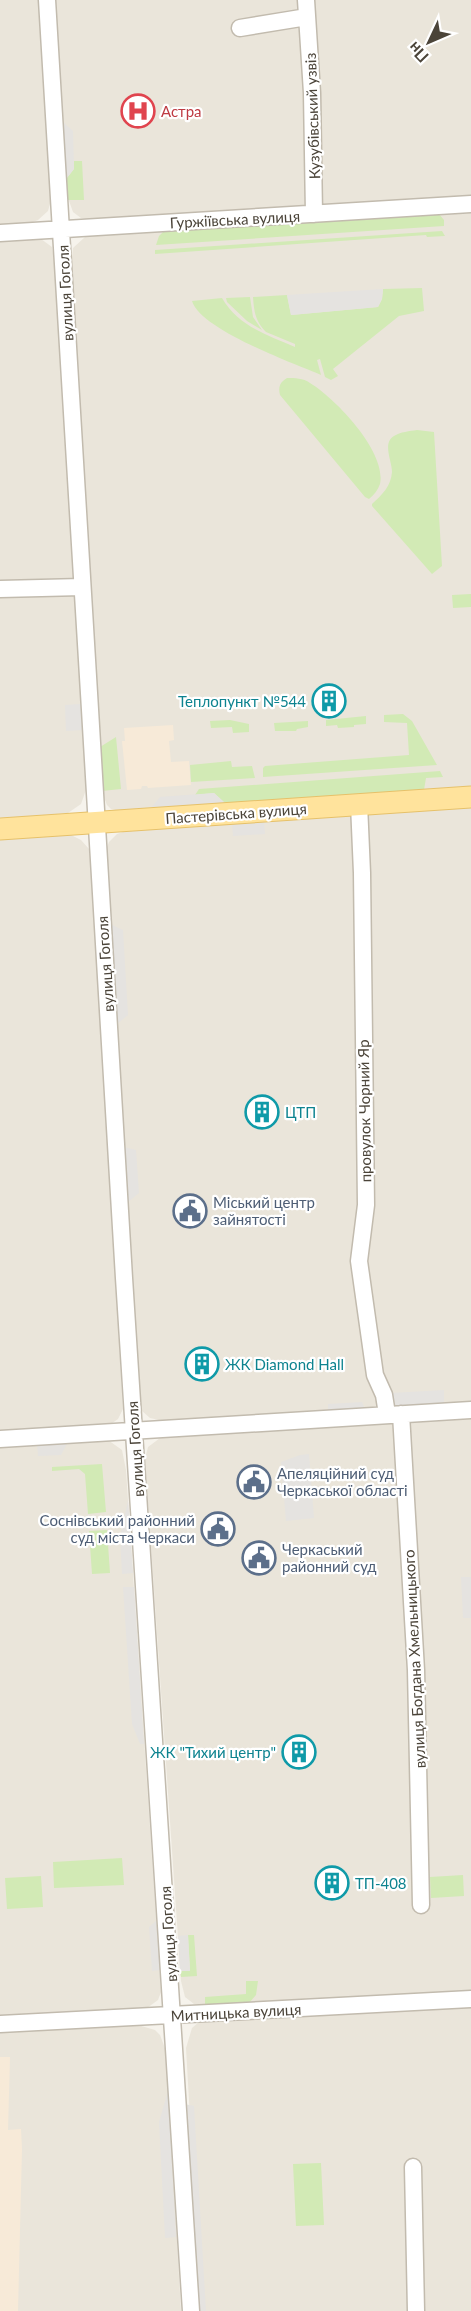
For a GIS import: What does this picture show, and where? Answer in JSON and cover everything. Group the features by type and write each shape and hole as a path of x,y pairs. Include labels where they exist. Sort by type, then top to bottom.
{"main road":[{"name":"Пастерівська вулиця","path":"0,829 471,796"}],"street":[{"name":"вулиця Гоголя","path":"47,0 134,1431 174,2015 190,2311"},
{"name":"Кузубівський узвіз","path":"306,0 313,117 314,214"},
{"path":"240,28 307,17"},
{"name":"Гуржіївська вулиця","path":"0,233 471,204"},
{"path":"0,589 82,587"},
{"name":"провулок Чорний Яр","path":"358,804 362,873 366,1186 365,1222 359,1261 375,1375 394,1414"},
{"path":"0,1439 471,1410"},
{"name":"вулиця Богдана Хмельницького","path":"394,1414 416,1670 421,1905"},
{"name":"Митницька вулиця","path":"0,2024 471,1999"},
{"path":"413,2167 416,2311"}],"shaded area":[{"path":"0,0 39,0 51,200 48,211 38,220 0,226"},
{"path":"55,0 471,0 471,196 92,220 81,218 73,212 68,198"},
{"path":"62,121 73,131 74,169 66,179"},
{"path":"471,213 471,786 120,811 111,809 103,795 71,266 73,248 85,237 95,235"},
{"path":"41,239 52,247 54,260 87,787 81,804 68,813 0,819 0,241"},
{"path":"383,289 378,307 291,315 287,295"},
{"path":"81,704 83,730 66,731 65,705"},
{"path":"173,725 174,740 169,741 171,762 189,761 191,785 148,788 142,786 141,789 127,790 122,741 125,741 124,728"},
{"path":"214,793 225,803 150,809 160,797"},
{"path":"471,807 471,1403 163,1421 150,1418 142,1411 139,1400 106,850 109,842 117,834 129,830"},
{"path":"264,821 265,834 233,836 232,823"},
{"path":"69,834 81,840 89,849 90,856 123,1409 118,1419 108,1426 0,1432 0,839"},
{"path":"110,924 123,930 128,1015 116,1025"},
{"path":"124,1147 136,1150 139,1193 127,1203"},
{"path":"444,1390 444,1404 391,1407 391,1393"},
{"path":"362,1402 365,1409 328,1411 328,1404"},
{"path":"471,1417 471,1991 205,2006 194,2004 185,1997 181,1981 145,1459 148,1447 160,1438 170,1436"},
{"path":"108,1440 122,1450 126,1470 161,1992 158,2000 147,2008 0,2016 0,1446"},
{"path":"68,1442 61,1455 38,1456 37,1444"},
{"path":"309,1454 314,1518 286,1521 281,1462"},
{"path":"128,1501 133,1573 122,1574 120,1537"},
{"path":"461,1577 471,1577 471,1618 463,1618"},
{"path":"123,1587 134,1587 144,1744 140,1744 132,1724"},
{"path":"156,1921 160,1970 152,1971 149,1927"},
{"path":"188,1935 190,1971 180,1971 178,1936"},
{"path":"471,2007 471,2311 201,2311 186,2048 192,2028 199,2022 209,2021"},
{"path":"138,2025 155,2030 160,2035 166,2051 181,2311 0,2311 0,2032"},
{"path":"0,2057 10,2057 8,2130 21,2129 18,2311 0,2311"},
{"path":"168,2091 176,2237 165,2238 159,2122"},
{"path":"179,2103 194,2106 206,2311 191,2311"}],"green space":[{"path":"74,161 82,161 84,200 68,200 66,179 74,169"},
{"path":"439,214 444,220 444,226 156,245 159,236 164,231"},
{"path":"442,231 445,236 427,237 426,235 155,254 155,250"},
{"path":"422,288 424,311 399,316 333,369 338,376 331,380 325,377 320,359 317,360 321,375 270,354 212,323 199,312 192,301 222,298 236,316 245,323 295,347 295,344 266,332 262,328 256,316 253,297 287,295 291,315 378,307 383,289"},
{"path":"250,297 253,317 262,330 247,321 227,302 226,298"},
{"path":"287,378 305,380 320,390 345,413 368,442 380,471 380,484 369,499 280,395 280,385"},
{"path":"417,430 434,432 442,566 432,574 372,506 390,482 392,468 388,448 390,439 405,432"},
{"path":"471,594 471,607 453,608 452,595"},
{"path":"403,714 412,721 437,765 263,777 265,766 409,755 407,723 384,722 384,715"},
{"path":"366,716 366,724 354,725 354,727 326,726 326,720"},
{"path":"230,720 249,724 249,732 233,733 232,727 211,728 210,721"},
{"path":"308,721 308,727 296,731 275,731 274,723"},
{"path":"116,737 121,789 102,791 100,747"},
{"path":"231,761 232,767 252,766 255,778 191,782 190,765"},
{"path":"440,771 443,777 426,778 424,790 225,803 214,793 195,795 199,789"},
{"path":"102,1464 106,1512 88,1514 85,1474 79,1469 52,1471 52,1467"},
{"path":"107,1530 110,1573 92,1574 89,1531"},
{"path":"122,1858 124,1885 54,1888 53,1862"},
{"path":"463,1875 464,1896 431,1898 430,1877"},
{"path":"41,1876 43,1907 7,1909 5,1878"},
{"path":"188,1935 194,1935 197,1976 181,1977 180,1971 190,1970"},
{"path":"246,1981 258,1981 256,1995 249,2003 205,2006 205,1997 246,1994"},
{"path":"321,2163 324,2225 296,2226 293,2164"}],"place":[{"name":"Астра","path":"138,111"},
{"name":"Теплопункт №544","path":"329,701"},
{"name":"ЦТП","path":"262,1112"},
{"name":"Міський центр зайнятості","path":"190,1211"},
{"name":"ЖК Diamond Hall","path":"202,1364"},
{"name":"Апеляційний суд Черкаської області","path":"254,1482"},
{"name":"Соснівський районний суд міста Черкаси","path":"218,1529"},
{"name":"Черкаський районний суд","path":"259,1558"},
{"name":"ЖК \"Тихий центр\"","path":"299,1752"},
{"name":"ТП-408","path":"332,1883"}]}
